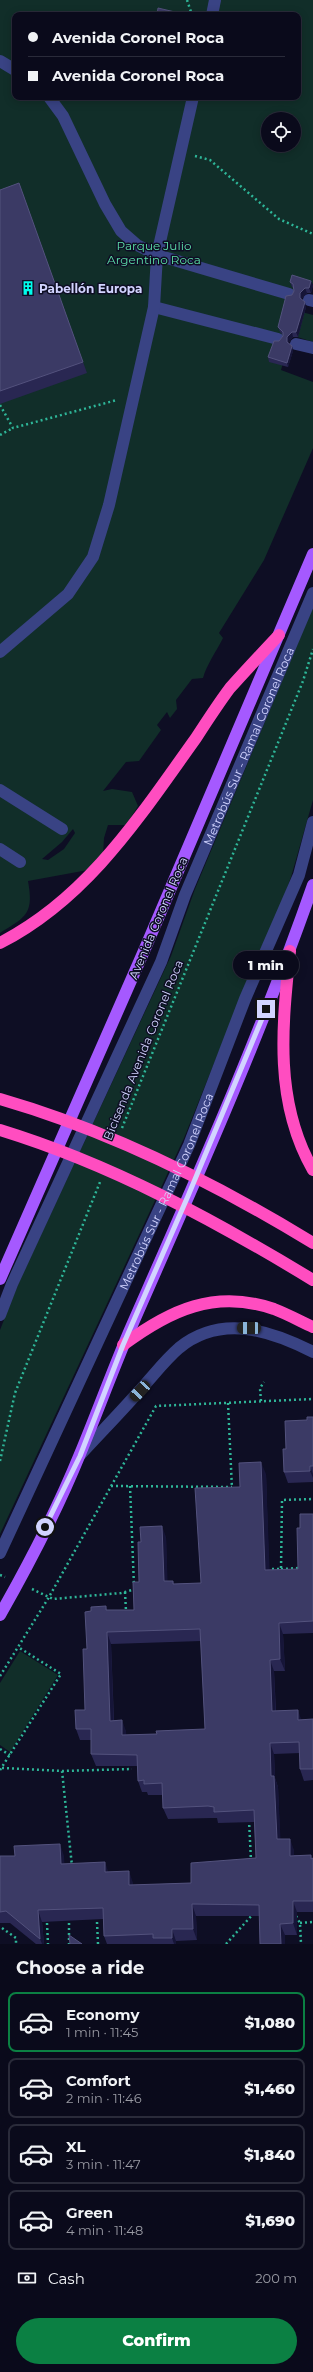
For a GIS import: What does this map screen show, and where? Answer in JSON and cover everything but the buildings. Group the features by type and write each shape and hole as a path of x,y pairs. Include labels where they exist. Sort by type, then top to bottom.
{"highway":[{"path":"0,943 16,935 62,903 103,864 127,834 230,688 279,635"},
{"path":"290,951 284,1003 285,1082 288,1108 300,1147 313,1170"},
{"path":"0,1099 87,1129 154,1156 207,1182 313,1243"},
{"path":"0,1130 106,1170 186,1207 313,1280"},
{"path":"123,1345 164,1318 196,1305 216,1302 236,1301 274,1309 313,1327"}],"main road":[{"name":"Avenida Coronel Roca","path":"0,1279 150,937 313,554"},
{"path":"0,1615 18,1583 80,1456 123,1345 188,1196 290,951 313,885"}],"street":[{"path":"213,12 215,0"},
{"path":"0,61 12,68"},
{"path":"51,100 64,116 105,204 121,231 137,245 157,255 289,294"},
{"path":"0,652 68,594 93,557 109,505 135,395 154,307 157,255 192,100"},
{"path":"154,307 278,339"},
{"path":"296,344 313,348"},
{"name":"Metrobús Sur - Ramal Coronel Roca","path":"0,1315 12,1284 160,962 185,895 313,593"},
{"path":"0,790 62,829"},
{"name":"Metrobús Sur - Ramal Coronel Roca","path":"0,1553 189,1145 245,999 299,875 313,822"},
{"path":"0,849 20,862"},
{"path":"80,1456 179,1348 201,1334 224,1328 249,1328 274,1335 313,1352"}],"path":[{"path":"187,0 191,12"},
{"path":"181,152 210,160 280,219 313,234"},
{"path":"0,435 13,428 135,395"},
{"path":"0,405 13,428"},
{"name":"Bicisenda Avenida Coronel Roca","path":"119,1133 303,681 313,649"},
{"path":"0,1461 15,1393 101,1178"},
{"path":"261,1401 260,1388 264,1382"},
{"path":"0,1676 49,1597 156,1406 313,1400"},
{"path":"228,1403 232,1494"},
{"path":"111,1486 232,1487"},
{"path":"130,1486 134,1589"},
{"path":"281,1569 282,1500 313,1499"},
{"path":"132,1558 136,1559"},
{"path":"266,1569 306,1568"},
{"path":"0,1575 53,1599 141,1589"},
{"path":"125,1592 126,1613"},
{"path":"18,1647 61,1674 1,1769 62,1772 132,1769"},
{"path":"0,1749 10,1755"},
{"path":"62,1772 72,1867"},
{"path":"249,1819 252,1866"},
{"path":"226,1944 254,1913 254,1905"},
{"path":"293,1911 300,1923 301,1944"},
{"path":"97,1922 98,1944"},
{"path":"300,1923 313,1922"},
{"path":"47,1923 48,1944"},
{"path":"69,1923 69,1944"},
{"path":"2,1928 16,1938 16,1944"}],"green space":[{"name":"Parque Julio Argentino Roca","path":"0,0 313,0 313,284 306,282 298,311 313,315 313,342 291,335 281,370 313,382 313,448 264,560 219,633 223,638 209,663 203,678 192,679 176,700 177,709 170,718 167,712 157,725 161,730 139,761 126,762 103,791 112,789 132,792 138,806 126,825 108,825 104,838 103,855 88,870 28,881 30,892 29,908 22,918 0,933","holes":["73,829 75,833 64,849 48,860 42,859 62,842"]},
{"path":"313,607 313,800 291,877 277,916 242,994 184,1138 0,1534 0,1330 19,1282 171,956 195,889"},
{"path":"20,1651 58,1675 10,1752 0,1745 0,1683"}],"place":[{"name":"Pabellón Europa","path":"28,288"}],"route":[{"path":"45,1527 80,1456 123,1345 188,1196 266,1009"}]}
